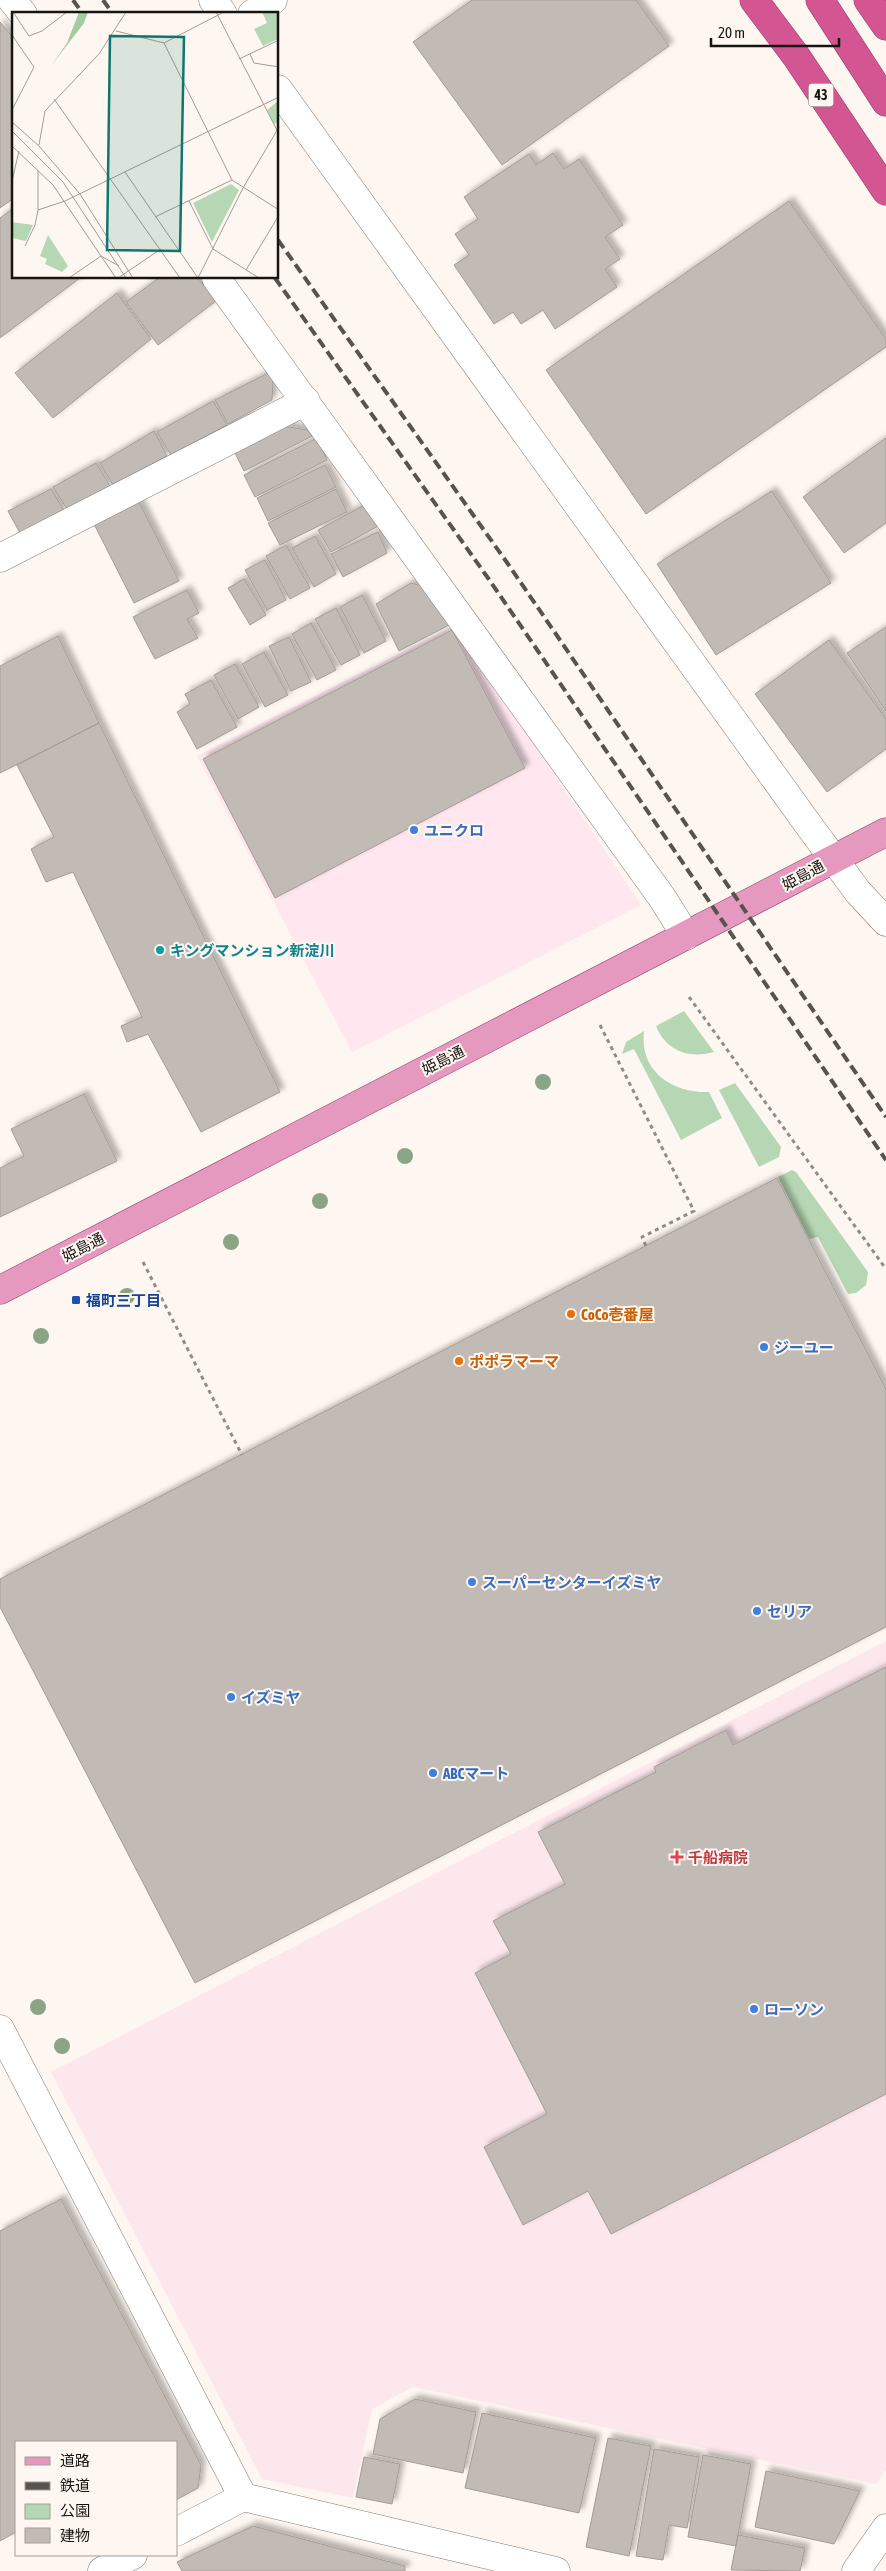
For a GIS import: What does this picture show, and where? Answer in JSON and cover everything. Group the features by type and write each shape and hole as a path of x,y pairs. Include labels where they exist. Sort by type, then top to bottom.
{"highway":[{"name":"43","path":"754,0 796,56 886,191"},
{"path":"820,0 886,102"},
{"path":"868,0 886,26"}],"main road":[{"name":"姫島通","path":"0,1290 886,832"}],"street":[{"path":"12,0 21,12"},
{"path":"213,0 222,12"},
{"path":"255,12 273,0"},
{"path":"279,90 858,892 886,922"},
{"path":"217,279 663,898 686,936"},
{"path":"0,558 306,401"},
{"path":"0,2029 243,2497"},
{"path":"178,2531 243,2497 556,2571"},
{"path":"856,2571 886,2528"},
{"path":"102,2571 131,2556"}],"path":[{"path":"689,996 886,1269"},
{"path":"600,1025 694,1211 642,1237 646,1246"},
{"path":"143,1262 242,1455"}],"shaded area":[{"name":"ユニクロ","path":"455,625 641,905 352,1052 197,756"},
{"name":"千船病院","path":"886,1641 886,2470 876,2484 413,2387 372,2409 353,2498 262,2479 51,2072"}],"green space":[{"path":"684,1011 714,1052 696,1054 679,1051 660,1035 656,1026"},
{"path":"644,1031 644,1045 647,1058 661,1077 683,1089 709,1092 722,1118 681,1140 634,1049 622,1054 626,1042"},
{"path":"735,1083 781,1147 779,1157 759,1167 719,1090"},
{"path":"792,1170 796,1172 868,1272 866,1285 856,1293 848,1294 818,1237 809,1239 778,1177"}],"building":[{"path":"472,0 636,0 669,46 502,165 413,42"},
{"path":"0,22 12,37 12,199 0,208"},
{"path":"553,153 564,169 579,159 623,225 605,237 620,259 605,269 617,287 555,329 543,310 521,324 513,312 494,324 454,265 469,255 455,234 478,219 464,197 529,154 536,165"},
{"path":"789,201 886,339 886,347 646,514 546,370"},
{"path":"12,209 12,279 79,279 0,338 0,218"},
{"path":"158,279 199,279 216,301 158,345 126,302"},
{"path":"117,293 151,339 53,418 15,373"},
{"path":"268,373 273,380 272,400 228,424 215,400"},
{"path":"213,401 227,425 171,455 157,432"},
{"path":"282,426 308,430 312,436 244,471 234,451"},
{"path":"154,431 167,456 113,485 100,463"},
{"path":"317,438 327,460 255,497 244,475"},
{"path":"886,438 886,523 844,553 803,497"},
{"path":"96,463 110,486 67,509 53,487"},
{"path":"325,465 336,487 268,521 257,498"},
{"path":"51,489 64,510 20,533 8,511"},
{"path":"336,489 347,512 280,545 268,523"},
{"path":"772,491 831,583 716,655 657,564"},
{"path":"139,502 179,581 134,603 94,524"},
{"path":"368,503 380,525 331,552 318,530"},
{"path":"378,532 387,553 343,577 331,554"},
{"path":"315,536 336,574 314,587 292,548"},
{"path":"286,545 310,588 290,599 266,556"},
{"path":"265,560 286,600 267,610 245,570"},
{"path":"244,579 266,615 250,625 228,588"},
{"path":"411,583 431,588 453,623 399,651 376,604"},
{"path":"187,590 199,613 187,619 198,638 155,659 133,617"},
{"path":"362,595 386,641 364,653 340,607"},
{"path":"336,608 360,655 341,665 315,619"},
{"path":"311,623 336,670 317,680 292,634"},
{"path":"886,627 886,711 847,653"},
{"path":"452,630 525,768 275,898 203,759"},
{"path":"58,636 99,723 0,773 0,666"},
{"path":"289,637 311,682 291,691 269,646"},
{"path":"829,640 886,719 886,749 827,792 755,694"},
{"path":"264,652 288,695 265,707 242,664"},
{"path":"235,664 259,707 238,719 214,675"},
{"path":"211,680 237,727 197,749 177,712 190,704 185,694"},
{"name":"キングマンション新淀川","path":"99,723 280,1092 201,1132 148,1034 127,1042 121,1026 142,1017 73,872 46,882 31,849 54,837 17,765"},
{"path":"84,1094 117,1161 0,1217 0,1168 24,1156 11,1129"},
{"path":"777,1178 886,1389 886,1627 195,1983 0,1607 0,1579"},
{"path":"886,1667 886,2094 611,2234 588,2191 523,2225 484,2147 547,2114 475,1973 511,1954 493,1921 565,1884 538,1832 656,1772 654,1767 726,1730 733,1745"},
{"path":"61,2199 201,2465 198,2488 178,2499 178,2441 15,2441 15,2533 0,2541 0,2231"},
{"path":"415,2399 476,2412 463,2473 373,2454 380,2419"},
{"path":"482,2413 596,2438 579,2513 465,2488"},
{"path":"608,2438 651,2446 629,2556 586,2547"},
{"path":"654,2449 699,2457 687,2528 669,2525 663,2560 636,2556"},
{"path":"703,2455 751,2464 736,2546 688,2537"},
{"path":"364,2457 400,2464 392,2504 356,2497"},
{"path":"766,2471 860,2491 834,2544 755,2527"},
{"path":"253,2526 405,2566 405,2571 182,2571 177,2562"},
{"path":"738,2535 805,2548 800,2571 731,2570"}],"railway":[{"path":"73,0 82,12"},
{"path":"103,0 112,12"},
{"path":"279,241 508,564 886,1117"},
{"path":"276,279 488,578 886,1160"}],"place":[{"name":"ユニクロ","path":"414,830"},
{"name":"キングマンション新淀川","path":"160,950"},
{"name":"福町三丁目","path":"76,1300"},
{"name":"CoCo壱番屋","path":"571,1314"},
{"name":"ジーユー","path":"764,1347"},
{"name":"ポポラマーマ","path":"459,1361"},
{"name":"スーパーセンターイズミヤ","path":"472,1582"},
{"name":"セリア","path":"757,1611"},
{"name":"イズミヤ","path":"231,1697"},
{"name":"ABCマート","path":"433,1773"},
{"name":"千船病院","path":"677,1857"},
{"name":"ローソン","path":"754,2009"}]}
